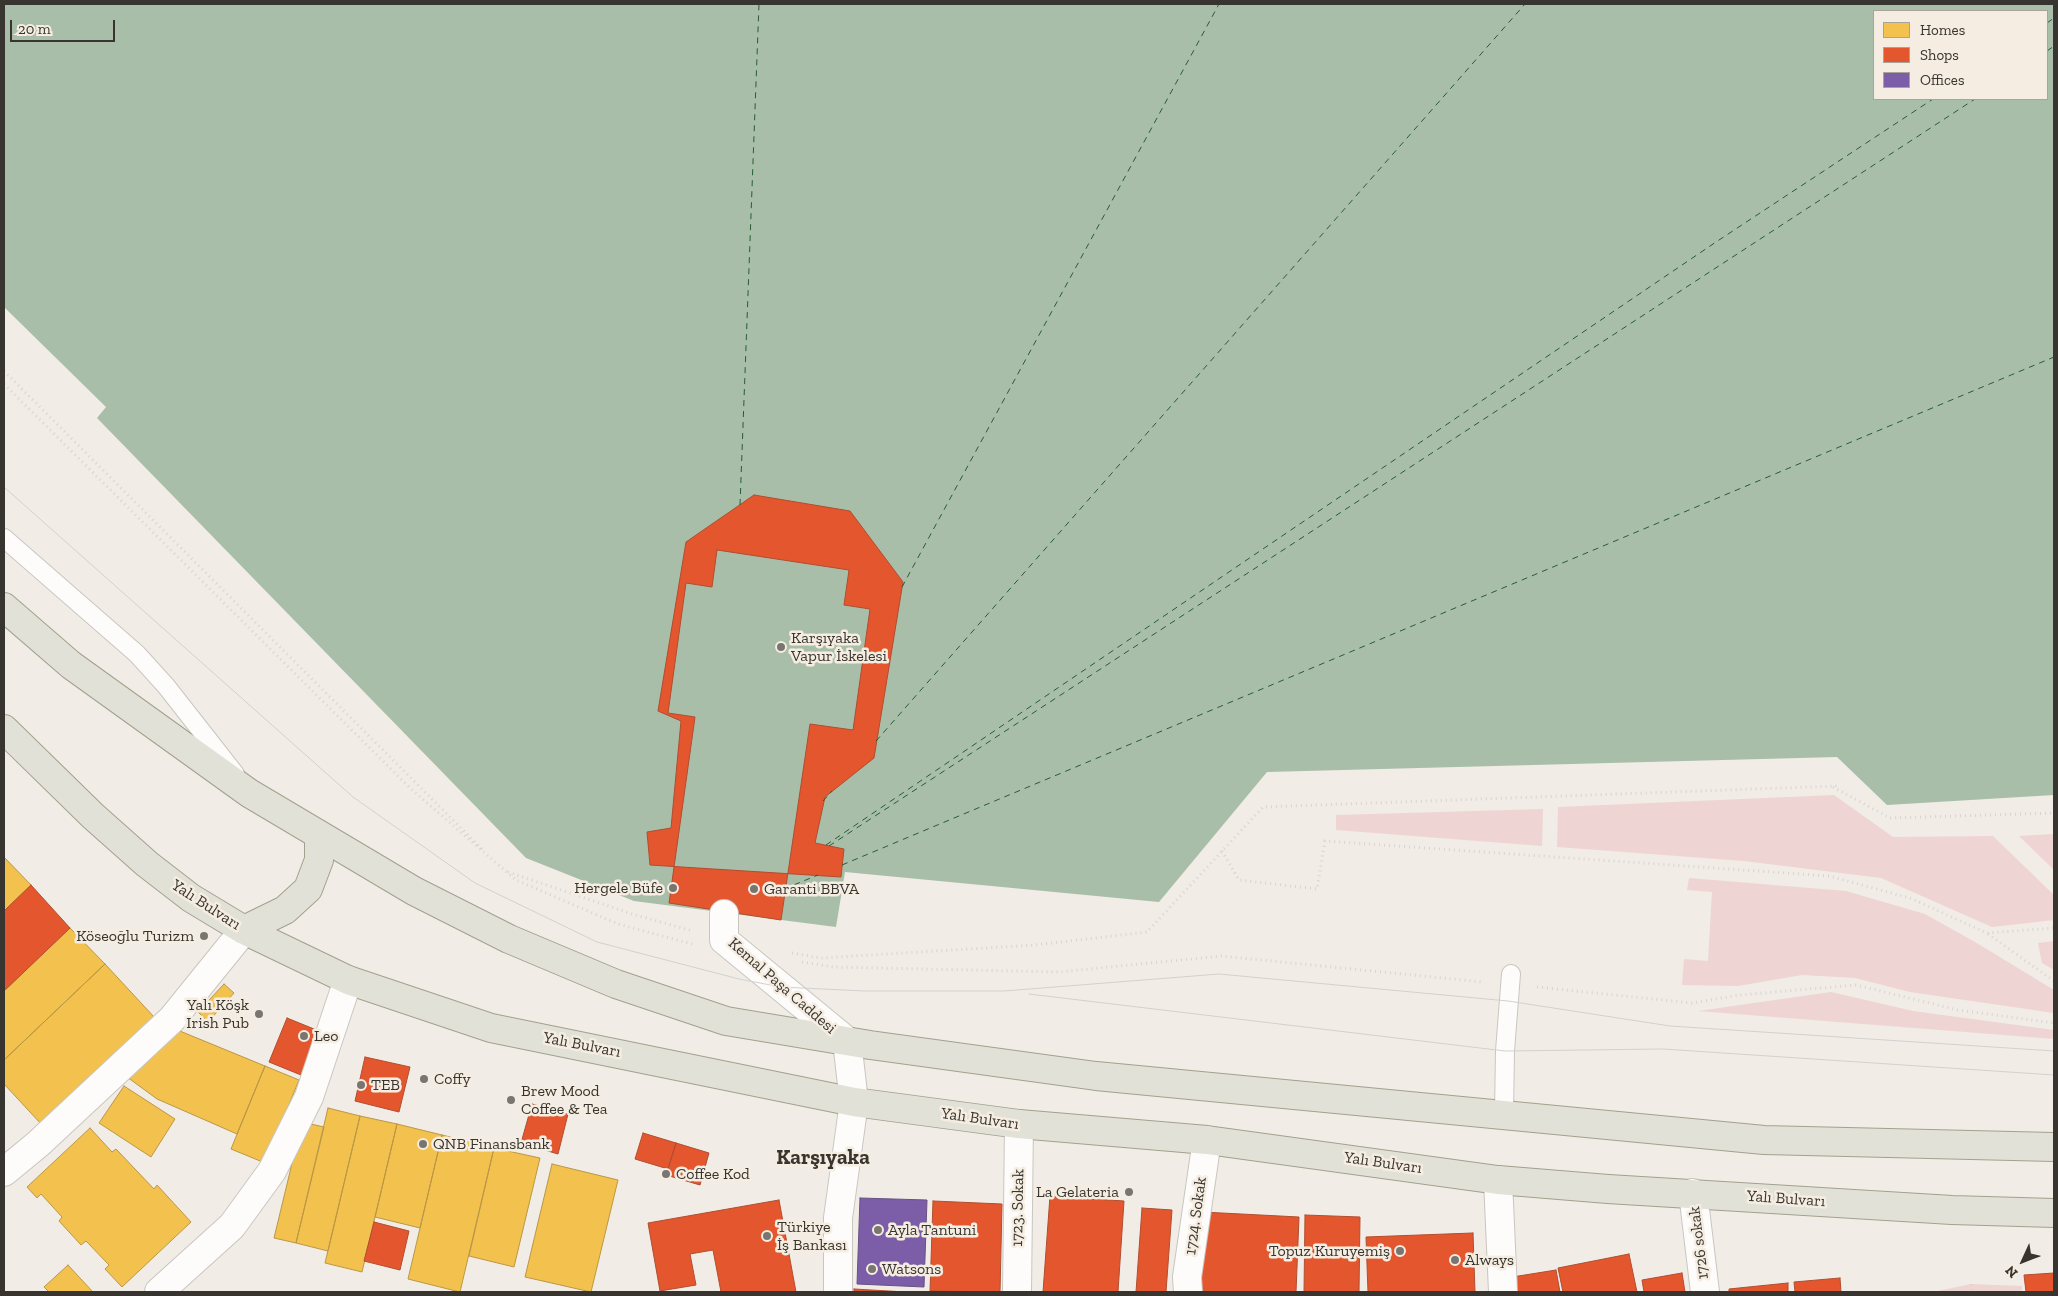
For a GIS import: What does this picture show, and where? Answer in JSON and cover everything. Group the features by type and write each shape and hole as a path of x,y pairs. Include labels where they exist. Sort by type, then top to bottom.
{"main road":[{"path":"4,607 71,665 249,792 319,836 414,891 509,940 616,984 726,1021 847,1041 1096,1076 1764,1140 2054,1147"},
{"name":"Yalı Bulvarı","path":"4,729 93,816 147,864 192,898 244,930 348,980 491,1028 854,1102 1019,1124 1207,1140 1498,1180 1952,1210 2054,1213"},
{"path":"244,930 285,910 308,889 318,860 319,836"}],"street":[{"path":"4,1172 38,1144 172,1019 244,930"},
{"name":"Kemal Paşa Caddesi","path":"729,935 847,1041 854,1102 838,1218 838,1292"},
{"path":"159,1292 232,1226 272,1171 309,1097 348,980"},
{"name":"1723. Sokak","path":"1017,1292 1019,1124"},
{"name":"1724. Sokak","path":"1188,1292 1187,1277 1207,1140"},
{"path":"1498,1180 1503,1292"},
{"name":"1726 sokak","path":"1694,1193 1705,1292"}],"lane":[{"path":"4,538 137,654 166,686 249,792"},
{"path":"1504,1114 1511,979"}],"path":[{"path":"4,371 505,871 632,914 729,935"},
{"path":"4,384 411,789 516,880 618,924 686,943 729,935"},
{"path":"1831,786 1890,818 2054,812"},
{"path":"782,951 821,958 1035,945 1147,932 1263,807 1837,786"},
{"path":"1222,851 1240,880 1317,889 1325,840 1829,876 1910,898 1987,933 2054,981"},
{"path":"1987,933 2054,928"},
{"path":"796,960 834,967 1058,972 1221,956 1511,979 1692,1003 1740,995 1856,985 1958,1010 2054,1023"},
{"path":"1971,1284 1971,1292"}],"shaded area":[{"path":"4,4 2054,4 2054,795 1887,805 1837,757 1267,772 1159,902 845,872 836,927 634,901 526,858 97,418 106,407 4,307"},
{"path":"1834,795 1893,837 1993,836 2054,895 2054,920 1992,927 1881,878 1744,861 1557,847 1558,807"},
{"path":"1543,809 1542,846 1336,830 1336,815"},
{"path":"2054,834 2054,870 2019,836"},
{"path":"1689,878 1846,891 1925,914 2054,990 2054,1013 1910,992 1855,978 1802,975 1738,986 1682,985 1684,959 1708,961 1712,892 1687,890"},
{"path":"2054,941 2054,970 2042,963 2038,943"},
{"path":"1831,992 1913,1011 2054,1030 2054,1039 1698,1011"},
{"path":"1971,1284 2022,1286 2022,1292 1933,1292"}],"building: Homes":[{"path":"4,857 31,885 4,911"},
{"path":"70,928 105,964 4,1060 4,991"},
{"path":"105,964 155,1018 42,1125 4,1084 4,1060"},
{"path":"224,984 234,993 208,1022 198,1012"},
{"path":"175,1029 265,1066 237,1134 157,1099 127,1077"},
{"path":"265,1066 299,1080 265,1163 231,1149"},
{"path":"124,1086 175,1119 151,1157 99,1123"},
{"path":"328,1108 360,1116 328,1251 296,1243"},
{"path":"360,1116 397,1124 362,1272 325,1263"},
{"path":"302,1122 324,1127 296,1243 274,1238"},
{"path":"397,1124 442,1135 420,1228 375,1217"},
{"path":"90,1128 112,1152 116,1149 154,1189 157,1185 191,1222 122,1287 105,1269 109,1265 86,1241 81,1245 59,1221 62,1217 41,1194 37,1198 27,1187"},
{"path":"442,1135 494,1148 460,1292 408,1279"},
{"path":"494,1148 540,1158 514,1267 469,1256"},
{"path":"552,1164 618,1180 591,1292 525,1277"},
{"path":"68,1265 93,1292 49,1292 44,1287"}],"building: Shops":[{"name":"Karşıyaka Vapur İskelesi","path":"754,495 850,511 903,582 874,758 825,797 815,843 844,849 841,877 650,865 647,832 671,828 681,721 658,711 686,542"},
{"name":"Karşıyaka Vapur İskelesi","path":"717,550 849,570 844,605 870,609 853,730 810,724 781,920 669,903 695,717 668,713 686,583 712,587"},
{"path":"31,885 70,928 4,991 4,911"},
{"path":"287,1018 319,1031 301,1075 269,1062"},
{"path":"365,1057 410,1067 399,1112 355,1101"},
{"path":"532,1104 568,1114 558,1154 521,1143"},
{"path":"643,1133 676,1143 668,1169 635,1159"},
{"path":"676,1143 709,1153 700,1185 666,1175"},
{"path":"1050,1196 1124,1201 1118,1292 1043,1292"},
{"path":"779,1200 796,1292 721,1292 713,1250 690,1254 696,1285 660,1291 648,1223"},
{"path":"933,1201 1002,1204 1000,1292 930,1291"},
{"path":"1142,1208 1172,1210 1166,1292 1136,1292"},
{"path":"1202,1212 1299,1217 1296,1292 1199,1292"},
{"path":"1305,1215 1360,1217 1359,1292 1304,1292"},
{"path":"374,1222 409,1231 400,1270 364,1261"},
{"path":"1473,1233 1475,1292 1368,1292 1366,1237"},
{"path":"1629,1254 1637,1292 1563,1292 1558,1268"},
{"path":"1556,1270 1560,1292 1509,1292 1506,1278"},
{"path":"1682,1273 1685,1292 1644,1292 1642,1280"},
{"path":"2054,1273 2054,1292 2026,1292 2024,1275"},
{"path":"1840,1278 1841,1292 1795,1292 1794,1282"},
{"path":"1788,1283 1788,1292 1729,1292 1729,1289"},
{"path":"854,1289 906,1292 854,1292"}],"building: Offices":[{"path":"860,1198 927,1200 924,1287 857,1284"}],"ferry route":[{"path":"740,505 759,4"},
{"path":"902,587 1219,4"},
{"path":"876,741 1525,4"},
{"path":"2048,22 2054,18"},
{"path":"2048,50 2054,46"},
{"path":"826,845 1716,242 1931,100"},
{"path":"829,846 1973,100"},
{"path":"842,865 2054,357"},
{"path":"823,801 832,791"},
{"path":"784,889 818,875"}],"tram line":[{"path":"4,487 353,797 475,883 597,942 739,979 781,987 865,991 1004,991 1219,974 1508,1001 1670,1026 2054,1051"},
{"path":"1029,994 1505,1051 1663,1049 2054,1075"}],"place":[{"name":"Karşıyaka Vapur İskelesi","path":"781,647"},
{"name":"Hergele Büfe","path":"673,888"},
{"name":"Garanti BBVA","path":"754,889"},
{"name":"Köseoğlu Turizm","path":"204,936"},
{"name":"Yalı Köşk Irish Pub","path":"259,1014"},
{"name":"Leo","path":"304,1036"},
{"name":"Coffy","path":"424,1079"},
{"name":"TEB","path":"361,1085"},
{"name":"Brew Mood Coffee & Tea","path":"511,1100"},
{"name":"QNB Finansbank","path":"423,1144"},
{"name":"Coffee Kod","path":"666,1174"},
{"name":"La Gelateria","path":"1129,1192"},
{"name":"Ayla Tantuni","path":"878,1230"},
{"name":"Türkiye İş Bankası","path":"767,1236"},
{"name":"Topuz Kuruyemiş","path":"1400,1251"},
{"name":"Always","path":"1455,1260"},
{"name":"Watsons","path":"872,1269"}],"district":[{"name":"Karşıyaka","path":"823,1158"}]}
